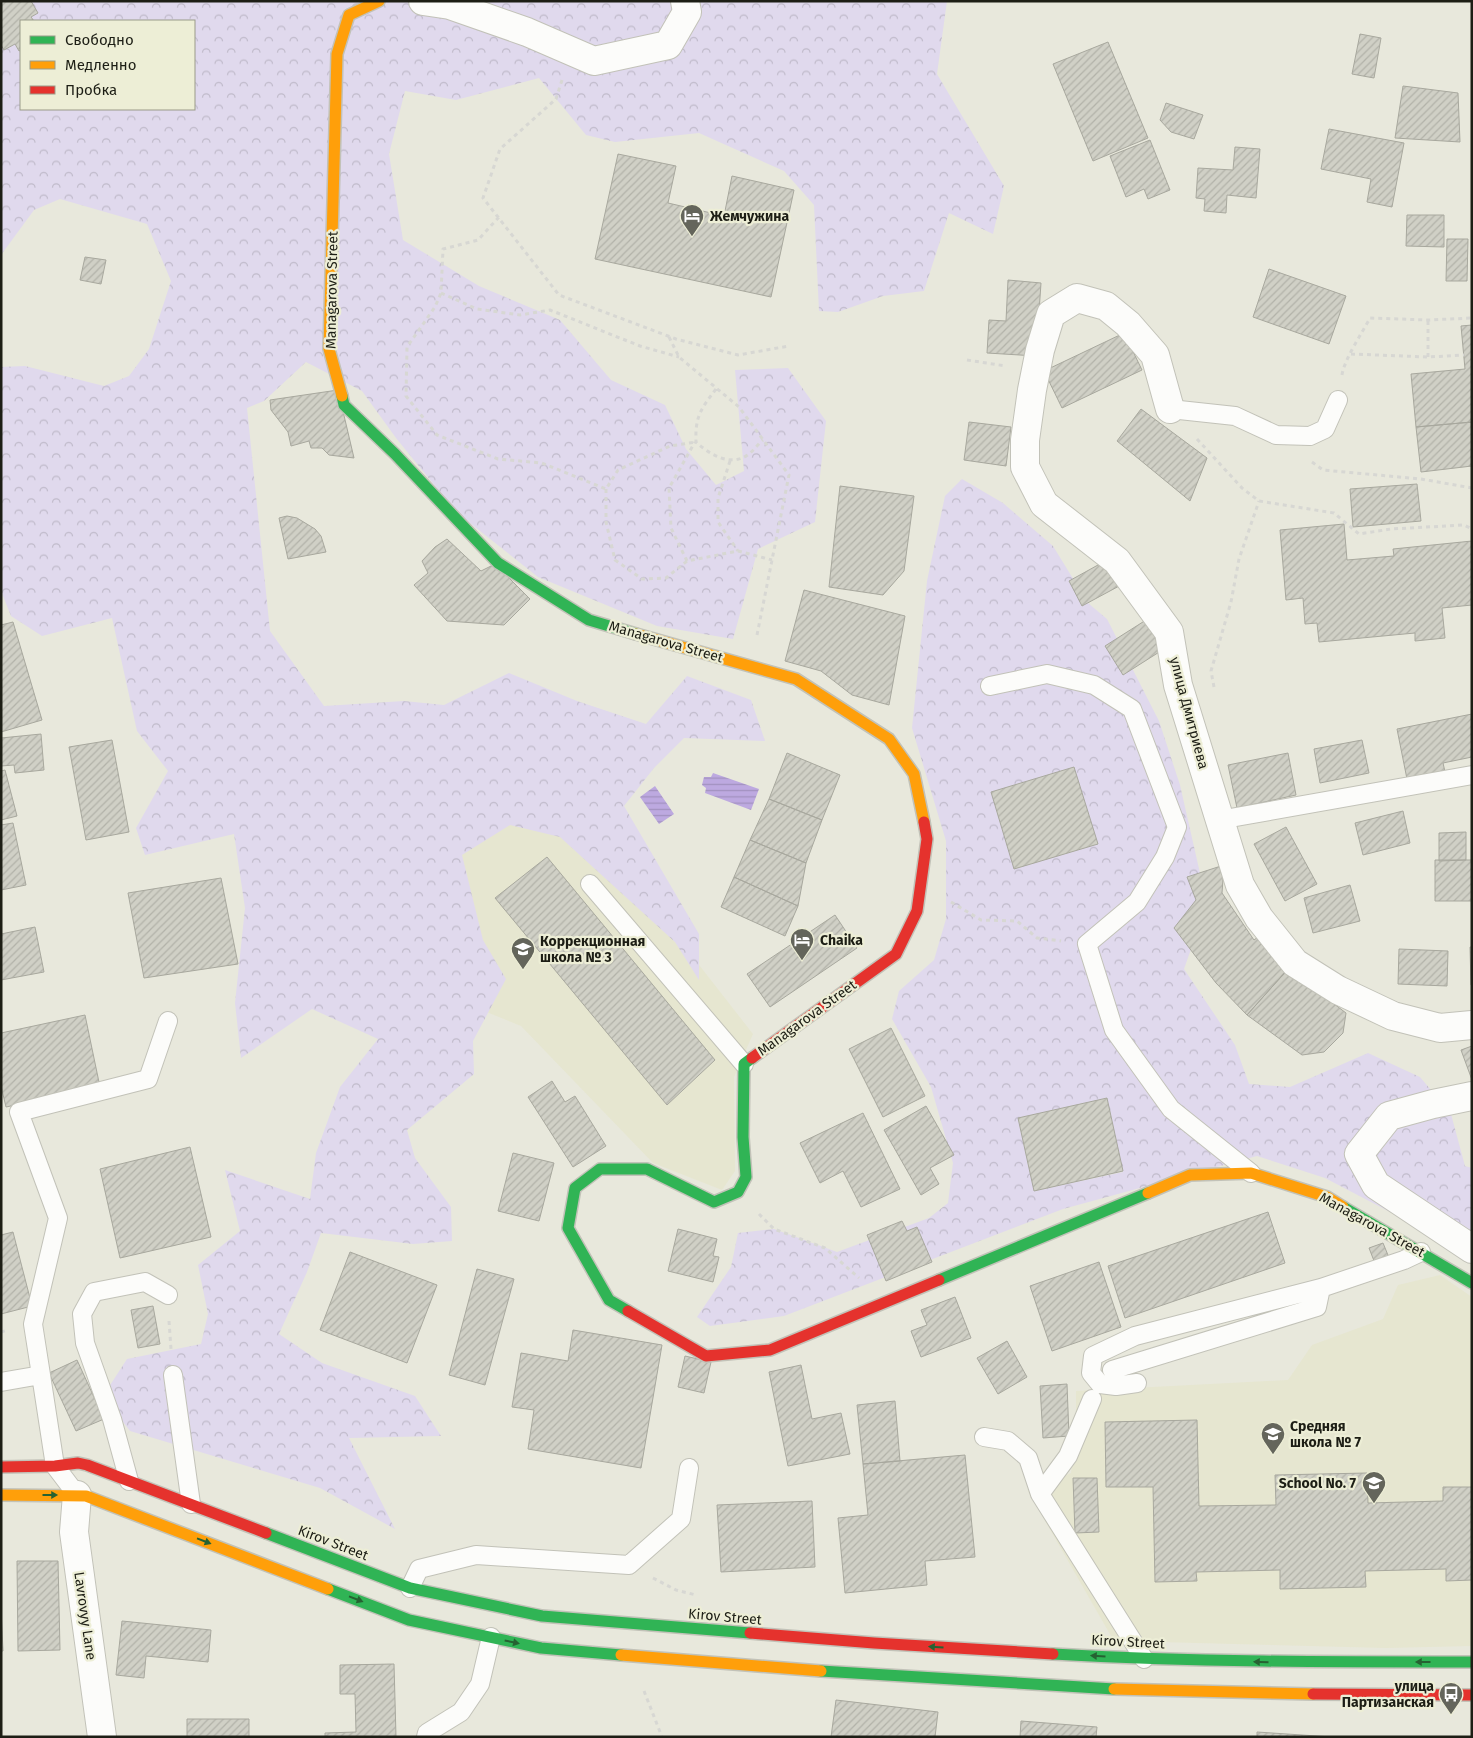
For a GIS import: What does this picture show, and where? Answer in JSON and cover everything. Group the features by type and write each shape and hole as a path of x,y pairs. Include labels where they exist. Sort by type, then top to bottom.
{"main road":[{"name":"Managarova Street","path":"379,1 348,15 337,54 329,349 344,405 395,454 498,563 589,620 796,679 889,739 914,774 927,839 916,911 896,954 769,1044 744,1064 746,1177 738,1192 714,1202 647,1169 600,1169 575,1188 568,1228 609,1300 706,1356 770,1350 1190,1175 1251,1173 1327,1197 1472,1283"},
{"name":"Kirov Street","path":"1,1467 87,1464 410,1588 542,1616 864,1643 1144,1659 1269,1662 1472,1662"},
{"path":"1,1495 86,1496 409,1620 541,1648 873,1675 1157,1691 1472,1695"}],"street":[{"path":"423,1 450,5 527,32 594,61 668,45 687,12 685,1"},
{"name":"улица Дмитриева","path":"1170,408 1155,355 1128,324 1106,306 1077,298 1050,314 1036,372 1025,440 1025,466 1044,504 1117,561 1169,632 1178,684 1219,820 1240,885 1259,918 1295,963 1338,990 1393,1016 1440,1028 1472,1025"},
{"path":"1472,1096 1389,1116 1359,1154 1376,1184 1472,1250"},
{"name":"Lavrovyy Lane","path":"77,1495 74,1532 102,1737"}],"lane":[{"path":"1170,408 1235,416 1276,435 1310,436 1325,429 1338,400"},
{"path":"990,686 1047,674 1094,685 1132,708 1177,827 1165,857 1136,902 1087,944 1114,1030 1166,1103 1251,1173"},
{"path":"1219,820 1472,775"},
{"path":"590,884 744,1064"},
{"path":"77,1495 55,1466 33,1324 58,1218 19,1112 148,1079 168,1021"},
{"path":"1137,1383 1116,1386 1100,1384 1091,1373 1093,1356 1135,1336 1321,1288 1404,1260 1421,1252"},
{"path":"129,1481 112,1419 85,1343 82,1314 94,1292 145,1282 168,1295"},
{"path":"1112,1370 1317,1307 1321,1288"},
{"path":"173,1375 190,1504"},
{"path":"1,1382 41,1376"},
{"path":"1040,1494 1068,1456 1092,1399"},
{"path":"984,1437 1008,1441 1028,1458 1040,1494 1144,1659"},
{"path":"410,1588 419,1569 476,1555 629,1565 681,1519 689,1468"},
{"path":"426,1737 427,1733 461,1712 480,1684 491,1637"}],"path":[{"path":"571,51 556,99 500,149 484,198 498,217 558,295 669,336 738,355 789,346"},
{"path":"498,217 478,240 443,249 441,293 435,307 407,347 406,396 437,435 498,459 542,463 606,489"},
{"path":"441,293 477,309 520,315 550,310 640,346 679,357"},
{"path":"1338,400 1343,364 1351,354 1370,318 1428,320 1472,318"},
{"path":"1428,320 1428,357"},
{"path":"669,336 679,357 738,408 789,475 751,666"},
{"path":"1351,354 1428,357 1464,355"},
{"path":"967,360 1036,372"},
{"path":"686,561 671,528 669,488 696,442 696,428 700,411 716,389"},
{"path":"1170,408 1242,488 1259,501 1334,513 1359,534 1391,529 1464,525 1472,529"},
{"path":"1276,435 1323,470 1421,479 1472,488"},
{"path":"763,440 747,456 730,461 708,452 696,442 670,446 618,470 606,489 606,522 615,560 642,579 666,578 686,561 738,551 772,560"},
{"path":"730,461 718,498 718,522 738,551"},
{"path":"1214,689 1211,671 1230,602 1239,559 1259,501"},
{"path":"949,895 952,904 981,920 1018,921 1037,938"},
{"path":"738,1192 774,1229 825,1248 859,1278 877,1305"},
{"path":"168,1295 173,1375"},
{"path":"644,1691 662,1737"}],"shaded area":[{"name":"Коррекционная школа № 3","path":"499,766 639,888 753,1034 734,1077 735,1171 722,1190 653,1163 521,1026 406,979"},
{"path":"713,773 759,789 751,810 705,793 706,788 702,785 704,777 711,777"},
{"path":"655,786 674,814 659,824 640,797"},
{"name":"Средняя школа № 7","path":"1440,1275 1472,1297 1472,1646 1386,1648 1159,1642 1111,1636 1028,1491 1071,1473 1076,1437 1076,1391 1288,1380 1312,1345 1383,1319 1398,1285"}],"green space":[{"path":"1,1 947,1 937,74 1004,186 993,234 949,213 924,291 883,296 838,312 819,311 814,205 784,171 699,133 615,142 586,135 539,78 456,100 405,91 389,154 403,240 479,286 560,320 611,380 665,405 686,449 716,485 744,471 735,370 788,368 826,421 815,522 758,549 733,639 657,626 538,577 456,512 396,438 362,391 306,362 264,401 247,408 270,631 324,706 404,701 444,705 509,673 577,701 646,724 687,676 751,700 765,741 684,738 654,768 624,806 699,934 699,980 675,942 560,837 510,825 462,855 483,940 506,979 473,1041 474,1074 407,1130 415,1158 451,1207 452,1241 413,1244 321,1233 307,1272 279,1334 322,1363 415,1396 441,1436 349,1438 395,1529 320,1488 130,1431 103,1396 127,1359 201,1344 208,1314 198,1265 240,1231 225,1170 310,1199 316,1153 340,1087 378,1039 312,1009 241,1058 235,1003 245,908 234,834 145,855 136,828 168,771 137,731 112,618 42,636 11,616 1,591 1,367 25,366 104,386 129,376 149,349 171,281 147,224 60,199 34,210 1,255"},
{"path":"962,479 1003,503 1053,546 1088,603 1107,619 1159,721 1180,785 1207,904 1184,969 1235,1045 1249,1084 1290,1087 1368,1053 1420,1077 1451,1114 1465,1166 1472,1168 1472,1259 1457,1247 1325,1178 1257,1156 1063,1209 784,1316 710,1326 697,1317 731,1267 738,1233 774,1229 837,1252 929,1218 948,1203 953,1163 931,1087 892,1019 899,991 934,960 946,919 946,841 912,728 927,581 945,496","holes":["1074,767 1097,844 1014,869","1107,1098 1123,1172 1034,1191 1018,1118"]}],"building":[{"path":"1,1 31,1 38,13 31,17 33,20 20,20 20,50 15,44 4,50 1,45"},
{"path":"1360,34 1381,38 1374,78 1352,74"},
{"path":"1108,42 1148,138 1093,161 1053,64"},
{"path":"1403,86 1458,93 1460,142 1395,138"},
{"path":"1166,103 1203,115 1194,139 1171,132 1160,120"},
{"path":"1329,129 1404,143 1392,207 1367,202 1371,179 1321,169"},
{"path":"1150,140 1170,190 1148,199 1144,189 1126,197 1110,156"},
{"path":"1235,147 1260,149 1256,198 1227,195 1226,213 1204,211 1205,199 1196,198 1198,168 1233,170"},
{"name":"Жемчужина","path":"618,154 676,166 668,203 724,216 732,176 794,190 771,297 595,259"},
{"path":"1407,215 1444,215 1444,247 1406,246"},
{"path":"1447,239 1468,239 1467,281 1446,281"},
{"path":"85,257 106,260 101,284 80,280"},
{"path":"1269,269 1346,296 1329,344 1253,317"},
{"path":"1008,280 1041,283 1036,356 987,353 989,320 1006,321"},
{"path":"1472,325 1472,422 1416,427 1411,374 1465,369 1461,326"},
{"path":"1124,333 1142,370 1062,408 1044,371"},
{"path":"338,390 354,458 329,455 322,448 311,448 309,441 291,446 288,432 271,410 270,400"},
{"path":"1141,409 1207,458 1190,501 1117,441"},
{"path":"969,422 1011,427 1006,466 964,460"},
{"path":"1472,422 1472,466 1421,472 1416,427"},
{"path":"1417,484 1421,521 1353,527 1350,489"},
{"path":"840,486 914,496 904,571 883,595 829,587"},
{"path":"287,516 297,518 315,529 321,536 326,552 288,559 279,518"},
{"path":"1344,524 1347,560 1394,556 1393,549 1472,541 1472,605 1442,608 1445,638 1415,641 1415,633 1319,642 1317,623 1305,624 1303,598 1286,600 1280,530"},
{"path":"447,539 481,571 495,564 530,599 504,625 447,621 414,585 428,573 422,561 435,547"},
{"path":"1107,560 1121,585 1082,606 1069,581"},
{"path":"804,590 905,616 889,705 852,695 821,671 785,661"},
{"path":"1146,620 1164,649 1123,675 1105,646"},
{"path":"13,622 42,720 1,732 1,625"},
{"path":"1472,714 1472,757 1443,763 1446,776 1408,784 1397,729"},
{"path":"41,734 44,770 15,773 14,765 1,766 1,738"},
{"path":"112,740 129,832 86,840 69,747"},
{"path":"1362,740 1369,773 1320,783 1314,749"},
{"path":"787,753 840,775 822,820 769,799"},
{"path":"1288,753 1296,795 1237,808 1228,765"},
{"path":"1074,767 1098,844 1014,869 991,792"},
{"path":"5,770 17,816 1,820 1,771"},
{"path":"769,799 822,820 806,863 750,840"},
{"path":"1403,811 1410,843 1363,855 1355,823"},
{"path":"13,823 26,885 1,890 1,825"},
{"path":"1286,827 1317,884 1285,901 1254,844"},
{"path":"1466,832 1466,860 1439,861 1439,833"},
{"path":"750,840 806,863 798,906 734,877"},
{"path":"547,857 715,1060 667,1105 495,898"},
{"path":"1435,860 1472,860 1472,901 1435,901"},
{"path":"1224,865 1222,893 1254,940 1262,934 1288,969 1247,1015 1216,983 1174,928 1196,900 1187,877"},
{"path":"734,877 798,906 785,936 721,907"},
{"path":"221,878 238,964 144,978 128,893"},
{"path":"1350,885 1360,921 1313,933 1304,898"},
{"name":"Chaika","path":"835,915 857,948 770,1007 747,974"},
{"path":"35,927 44,972 1,980 1,934"},
{"path":"1470,947 1472,947 1472,985 1471,985"},
{"path":"1399,949 1448,951 1447,986 1398,984"},
{"path":"1288,969 1346,1013 1343,1033 1324,1052 1302,1055 1247,1015"},
{"path":"85,1015 100,1087 6,1107 1,1086 1,1033"},
{"path":"891,1028 925,1096 883,1117 849,1049"},
{"path":"1472,1046 1472,1080 1461,1050"},
{"path":"552,1081 565,1102 575,1096 606,1146 573,1167 528,1097"},
{"path":"1107,1098 1123,1171 1034,1191 1018,1118"},
{"path":"926,1106 954,1155 930,1168 939,1184 921,1195 884,1130"},
{"path":"863,1113 900,1189 861,1207 843,1171 820,1183 800,1143"},
{"path":"190,1147 211,1237 120,1258 100,1169"},
{"path":"513,1153 554,1163 539,1221 498,1211"},
{"path":"1268,1212 1285,1263 1125,1318 1108,1266"},
{"path":"902,1221 907,1231 917,1227 932,1262 886,1281 867,1235"},
{"path":"678,1229 717,1239 713,1256 719,1257 713,1282 668,1271"},
{"path":"13,1232 32,1306 1,1314 1,1235"},
{"path":"1383,1243 1390,1260 1376,1266 1369,1248"},
{"path":"350,1252 437,1285 407,1363 320,1330"},
{"path":"1099,1262 1121,1327 1052,1351 1030,1286"},
{"path":"477,1269 514,1279 485,1385 449,1375"},
{"path":"955,1297 971,1338 921,1357 911,1331 927,1325 921,1310"},
{"path":"153,1306 160,1344 138,1348 131,1310"},
{"path":"573,1330 662,1345 641,1468 528,1449 534,1410 512,1407 521,1353 568,1361"},
{"path":"1007,1341 1027,1377 998,1394 977,1358"},
{"path":"685,1356 711,1362 704,1393 678,1387"},
{"path":"77,1360 104,1419 76,1431 49,1373"},
{"path":"801,1365 812,1419 841,1413 850,1454 788,1466 769,1372"},
{"path":"1067,1384 1069,1436 1043,1438 1040,1386"},
{"path":"895,1401 900,1461 863,1464 857,1405"},
{"name":"School No. 7","path":"1197,1420 1199,1506 1276,1505 1275,1475 1367,1473 1368,1503 1443,1501 1443,1487 1472,1487 1472,1580 1446,1581 1446,1569 1365,1571 1366,1587 1280,1589 1280,1570 1196,1572 1197,1581 1155,1582 1153,1487 1106,1487 1105,1422"},
{"path":"965,1455 975,1557 925,1561 927,1585 845,1593 838,1518 868,1515 863,1464"},
{"path":"1073,1478 1097,1478 1099,1532 1075,1533"},
{"path":"812,1501 815,1567 721,1572 717,1505"},
{"path":"17,1561 58,1561 60,1650 18,1651"},
{"path":"1,1609 3,1651 1,1651"},
{"path":"122,1621 211,1630 208,1662 146,1656 144,1678 116,1675"},
{"path":"394,1664 396,1737 325,1737 325,1733 356,1732 355,1694 340,1694 340,1665"},
{"path":"836,1700 938,1712 935,1737 831,1737"},
{"path":"187,1719 249,1719 249,1737 187,1737"},
{"path":"1021,1721 1097,1727 1096,1737 1020,1737"},
{"path":"1257,1732 1332,1737 1257,1737"}],"traffic: fast":[{"path":"342,396 344,405 395,454 498,563 589,620 636,634"},
{"path":"628,1311 609,1300 568,1228 575,1188 600,1169 647,1169 714,1202 738,1192 746,1177 743,1137 744,1064 752,1058"},
{"path":"939,1280 1148,1193"},
{"path":"1343,1207 1472,1283"},
{"path":"266,1533 410,1588 542,1616 750,1633"},
{"path":"328,1589 409,1620 541,1648 621,1655"},
{"path":"1053,1654 1210,1660 1472,1662"},
{"path":"821,1671 1114,1689"}],"traffic: slow":[{"path":"342,396 329,349 337,54 349,15 379,1"},
{"path":"636,634 796,679 889,739 914,774 924,822"},
{"path":"1148,1193 1190,1175 1251,1173 1327,1197 1343,1207"},
{"path":"1,1495 86,1496 328,1589"},
{"path":"621,1655 821,1671"},
{"path":"1114,1689 1313,1694"}],"traffic: jam":[{"path":"752,1058 896,954 917,911 927,839 924,822"},
{"path":"628,1311 706,1356 770,1350 939,1280"},
{"path":"1,1467 55,1466 78,1463 87,1465 266,1533"},
{"path":"750,1633 1053,1654"},
{"path":"1313,1694 1472,1695"}],"place":[{"name":"Жемчужина","path":"692,237"},
{"name":"Chaika","path":"802,961"},
{"name":"Коррекционная школа № 3","path":"523,970"},
{"name":"Средняя школа № 7","path":"1273,1455"},
{"name":"School No. 7","path":"1374,1504"},
{"name":"улица Партизанская","path":"1451,1715"}]}
